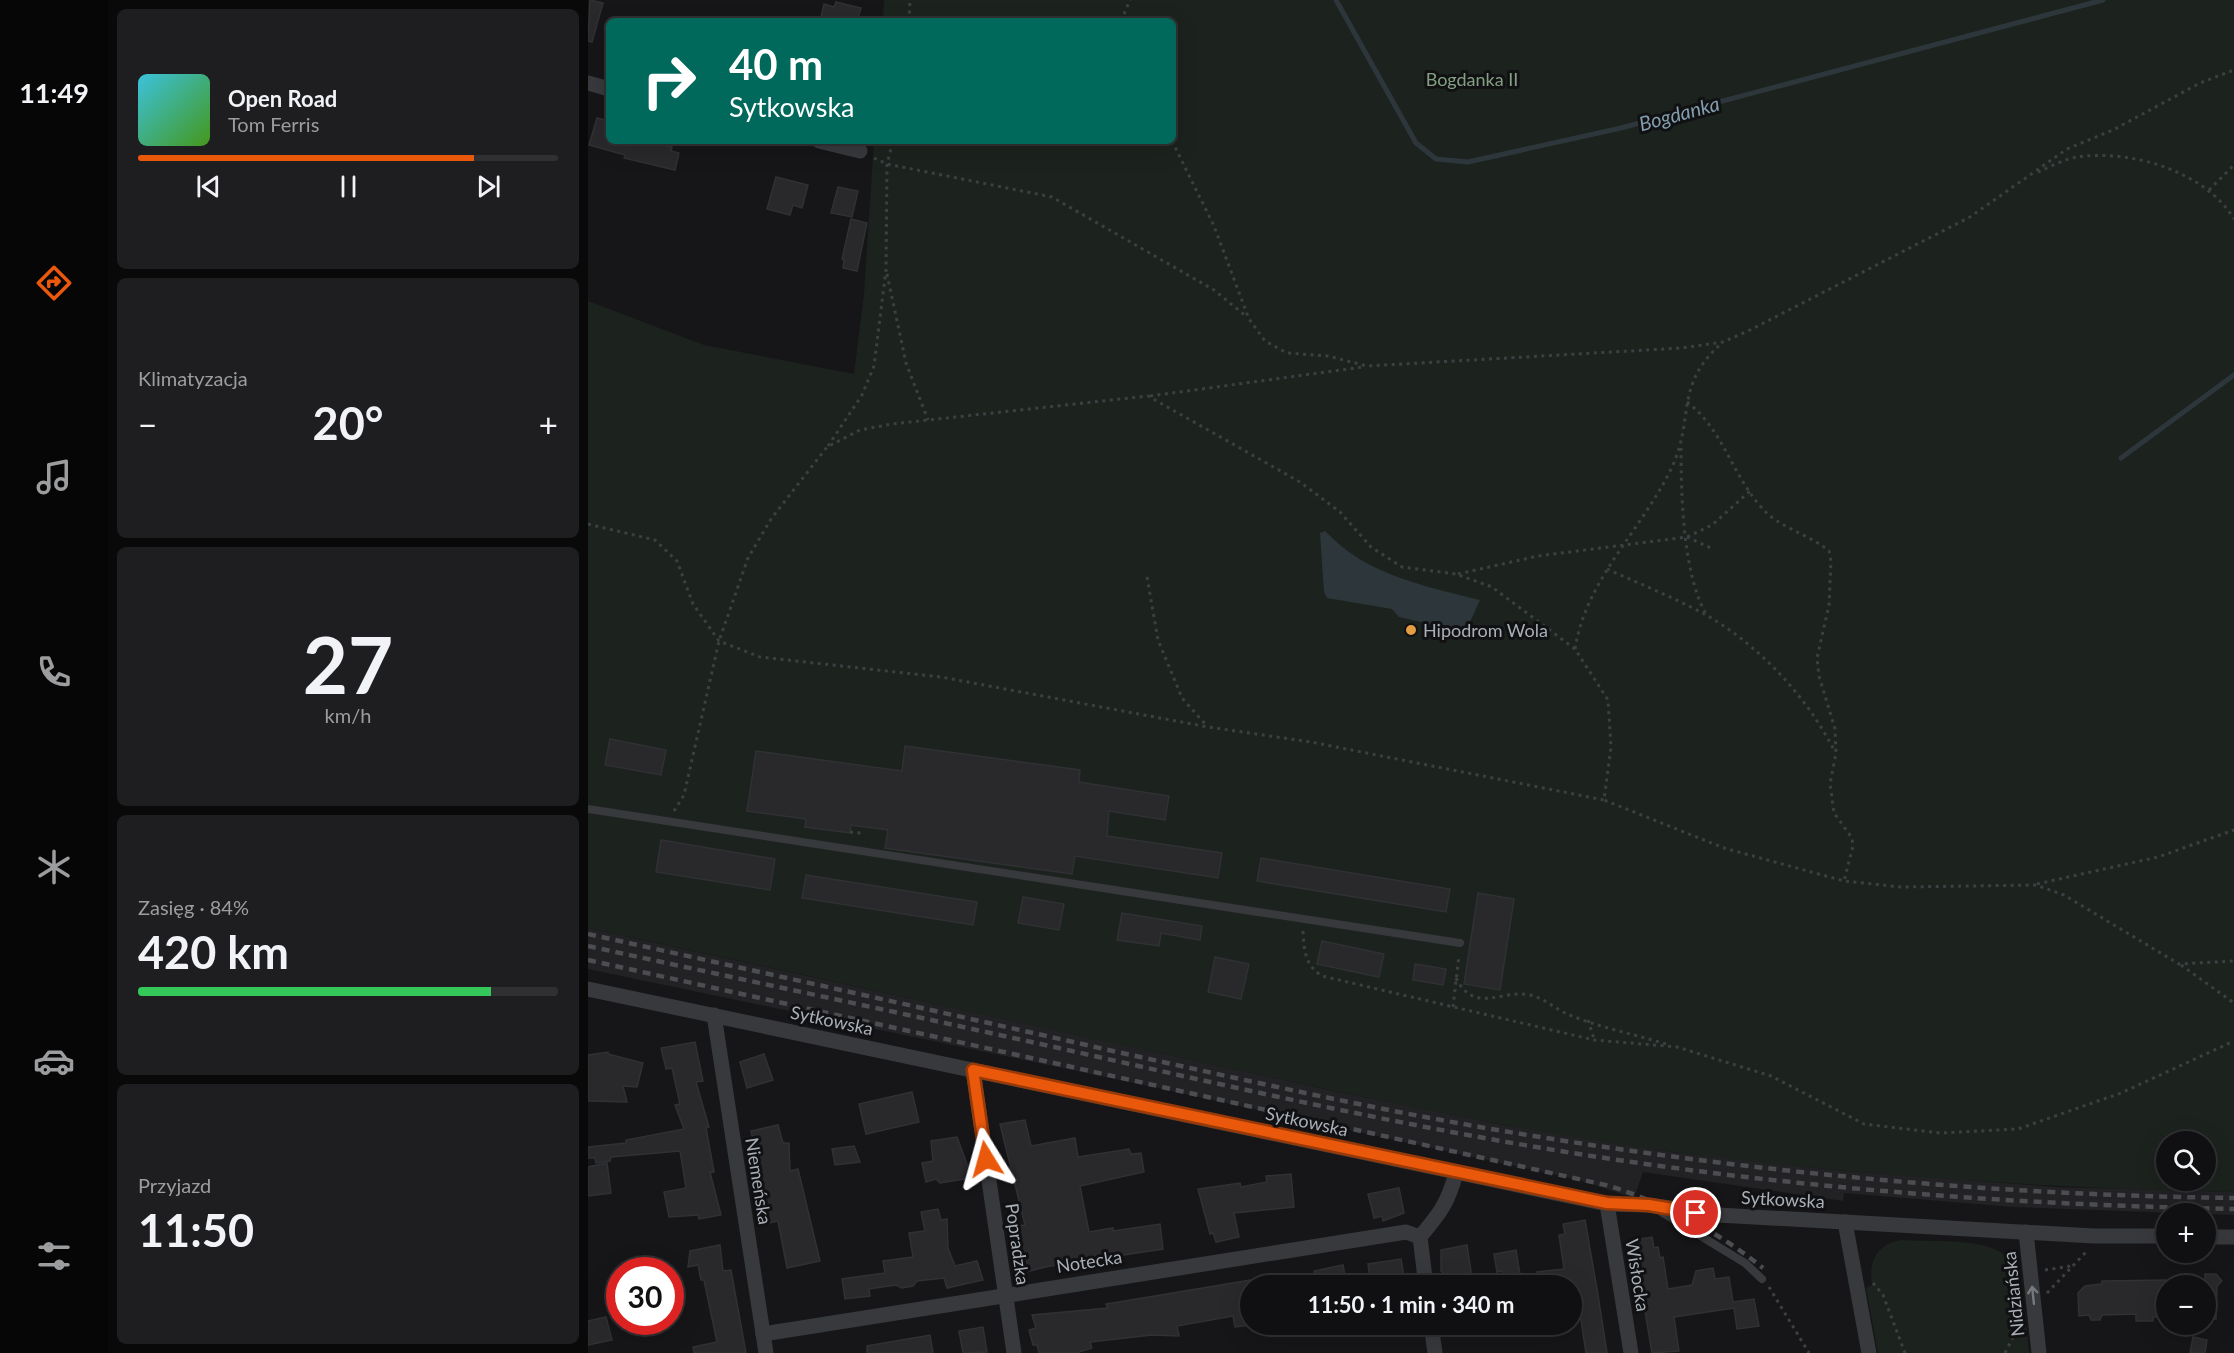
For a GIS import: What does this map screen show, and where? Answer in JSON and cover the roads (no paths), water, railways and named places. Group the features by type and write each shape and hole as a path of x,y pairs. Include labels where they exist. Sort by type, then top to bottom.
{"street":[{"path":"588,83 606,88"},
{"path":"831,144 860,151"},
{"name":"Sytkowska","path":"588,989 1607,1203 1649,1205 1718,1215 2026,1232 2156,1236"},
{"name":"Niemeńska","path":"714,1015 766,1353"},
{"name":"Popradzka","path":"973,1070 1014,1353"},
{"path":"1425,1275 1420,1237 1438,1217 1449,1199 1456,1173"},
{"name":"Wisłocka","path":"1607,1203 1631,1353"},
{"path":"1845,1222 1869,1353"},
{"name":"Notecka","path":"763,1334 1406,1232 1420,1237"},
{"name":"Nidziańska","path":"2026,1232 2039,1353"},
{"path":"2216,1237 2234,1237"},
{"path":"1433,1335 1435,1353"}],"lane":[{"path":"588,809 1460,943"},
{"path":"1649,1205 1745,1263 1762,1279"}],"waterway":[{"name":"Bogdanka","path":"1336,0 1416,143 1436,159 1468,162 1621,128 2103,0"},
{"path":"2121,458 2234,375"}],"railway":[{"path":"588,934 1267,1085 1540,1137 1713,1162 1886,1180 2060,1192 2234,1198"},
{"path":"588,946 1281,1097 1421,1126 1561,1151 1707,1172 1857,1189 2007,1200 2234,1209"},
{"path":"588,960 1610,1186 1651,1201 1690,1220 1727,1242 1763,1268"}],"place":[{"name":"Hipodrom Wola","path":"1411,630"}],"park label":[{"name":"Bogdanka II","path":"1472,79"}]}
